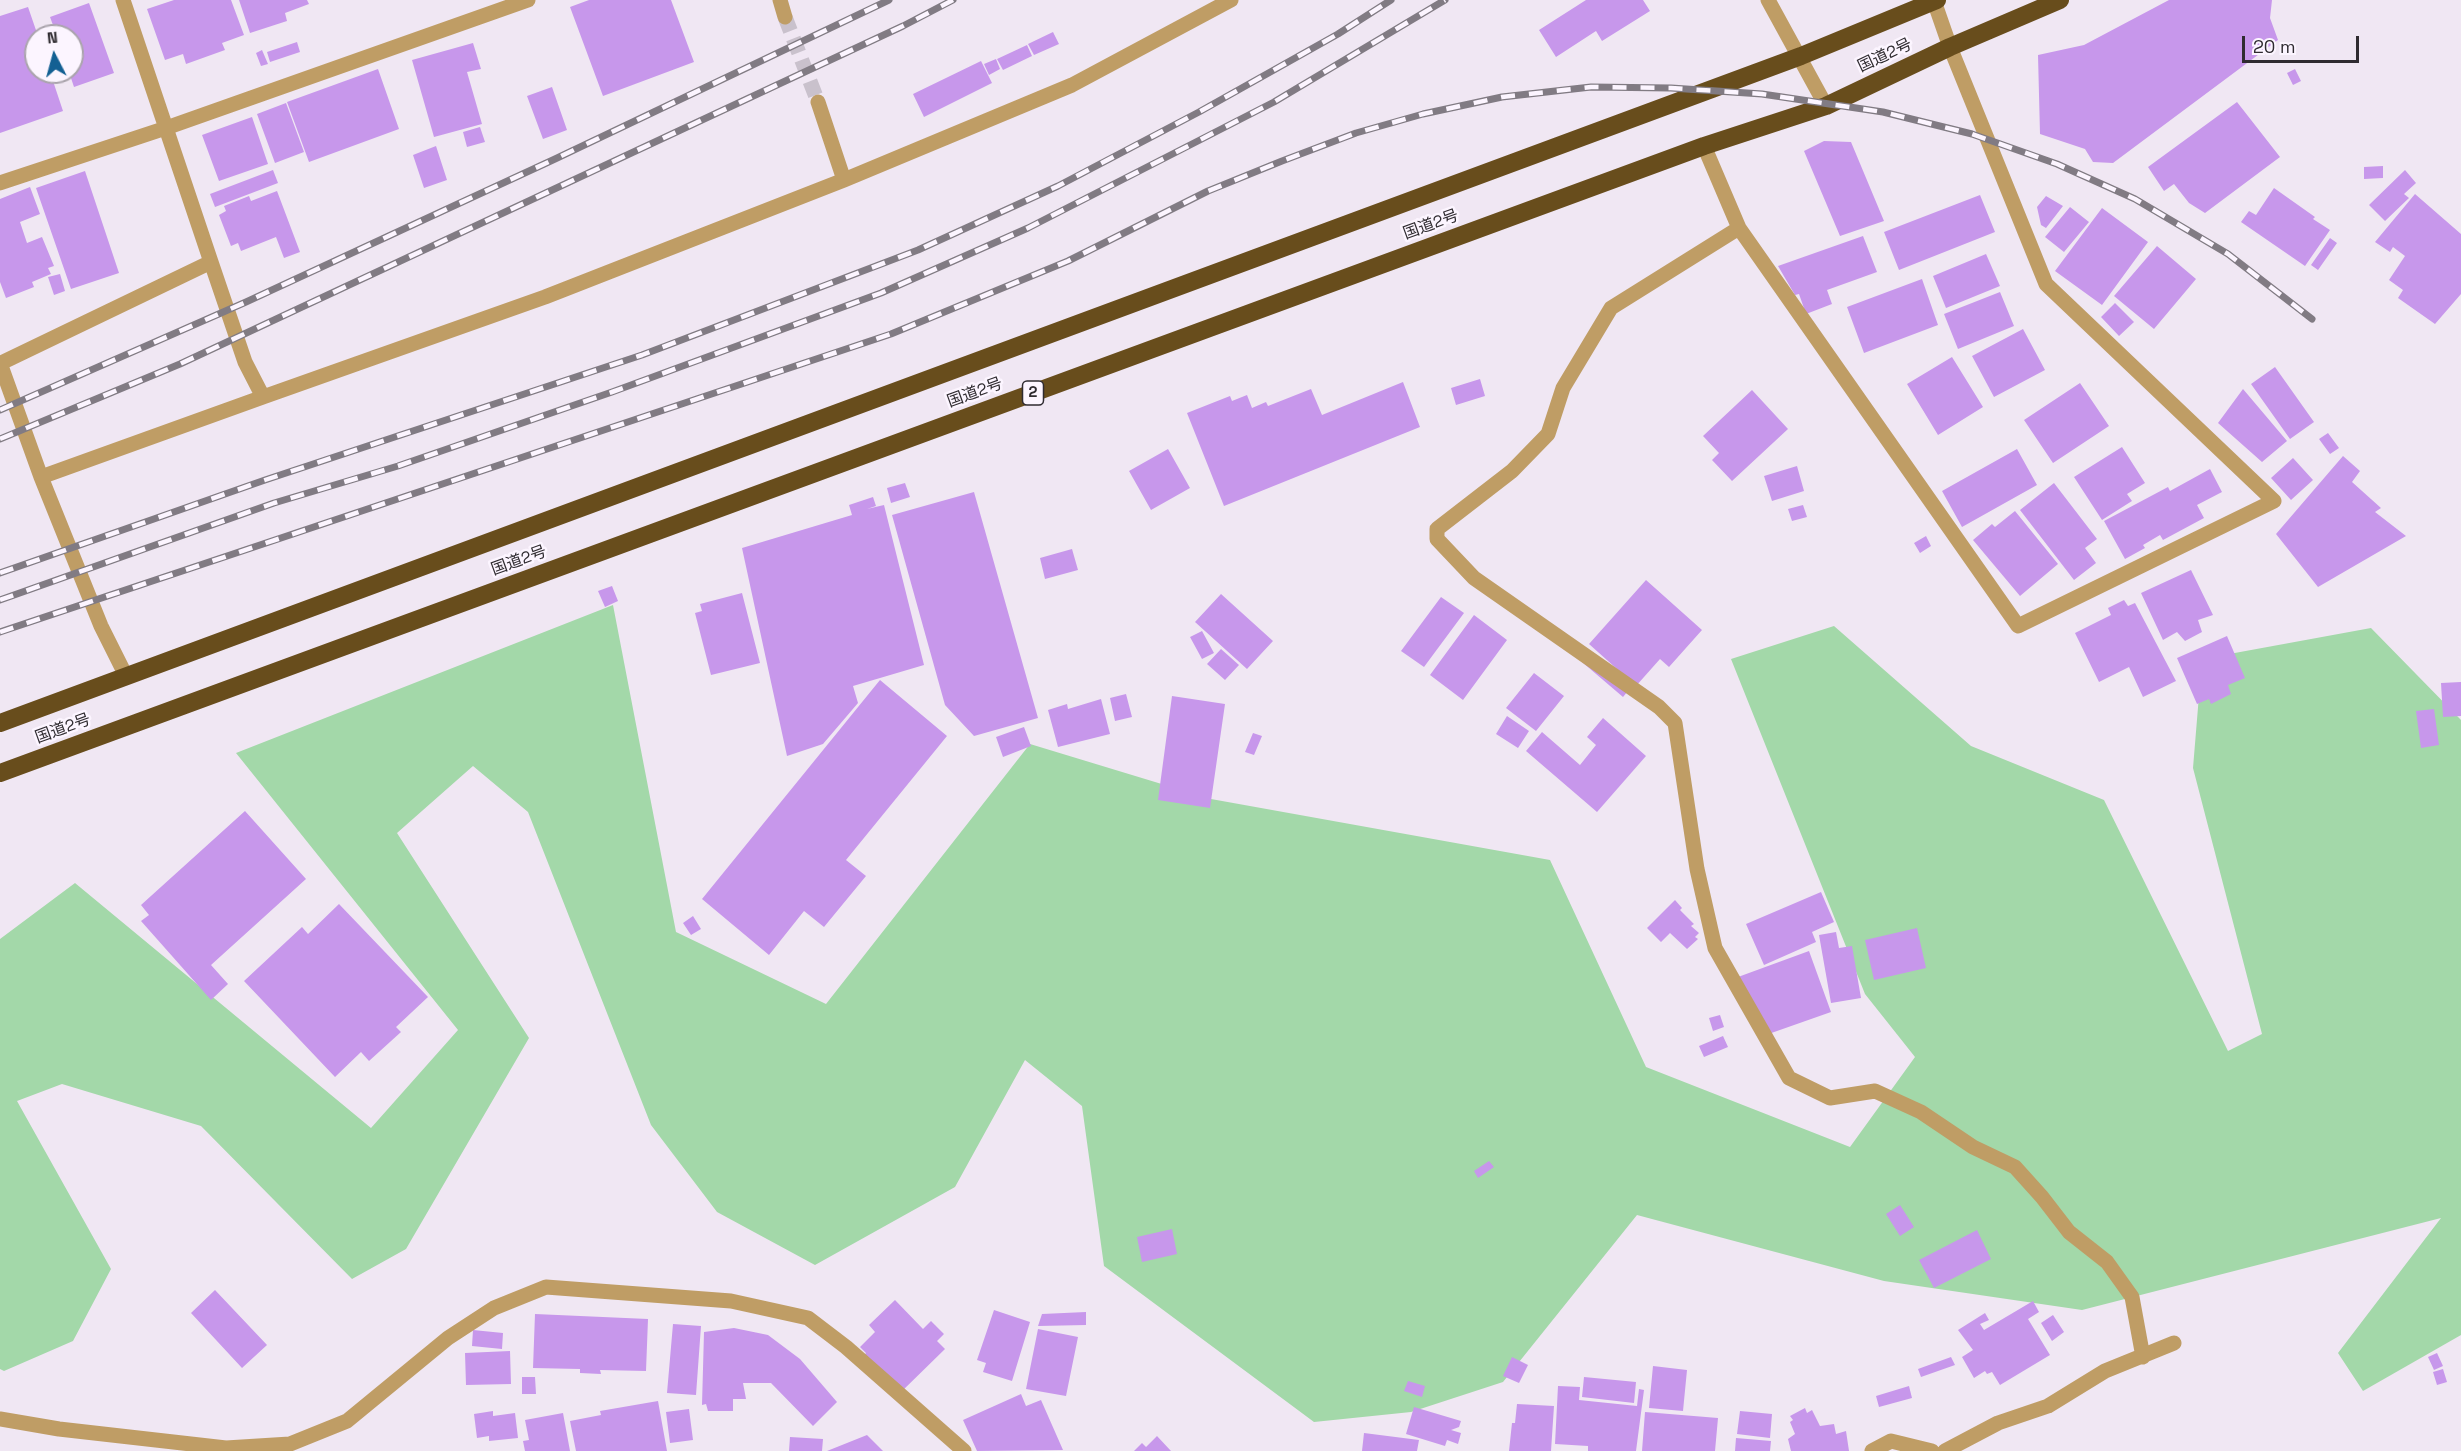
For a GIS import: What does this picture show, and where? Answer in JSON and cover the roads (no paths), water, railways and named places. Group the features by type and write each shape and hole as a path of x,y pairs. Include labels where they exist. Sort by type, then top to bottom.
{"highway":[{"name":"国道2号","path":"0,773 1704,146 1826,105 1950,47 2060,0"},
{"name":"国道2号","path":"0,723 1801,56 1935,1"}],"street":[{"path":"123,0 245,362 263,397"},
{"path":"0,183 166,128 528,0"},
{"path":"780,0 785,17"},
{"path":"41,477 545,297 844,180 1072,85 1231,0"},
{"path":"1768,0 1801,56 1826,105"},
{"path":"1704,146 1739,228 2018,626 2274,501 2046,284 1950,47 1935,1"},
{"path":"818,102 844,180"},
{"path":"1739,228 1611,308 1563,388 1548,434 1512,471 1437,529 1437,538 1474,578 1659,707 1675,723 1697,869 1715,948 1789,1078 1830,1098 1875,1091 1922,1112 1973,1147 2014,1167 2042,1197 2069,1232 2107,1262 2132,1297 2143,1357"},
{"path":"126,676 101,626 41,477 0,363 212,262"},
{"path":"0,1419 59,1429 226,1448 290,1444 347,1420 448,1338 494,1308 546,1287 731,1301 808,1318 846,1347 964,1451"},
{"path":"1946,1451 1998,1423 2048,1406 2105,1371 2174,1343"},
{"path":"1872,1451 1892,1441 1932,1451"}],"tunnel":[{"path":"785,17 818,102"}],"railway":[{"path":"0,410 246,302 555,159 889,0"},
{"path":"0,439 180,364 903,26 953,0"},
{"path":"0,573 265,480 642,355 918,250 1058,186 1199,112 1338,34 1391,0"},
{"path":"0,600 274,503 398,466 612,392 881,293 1028,228 1274,102 1445,0"},
{"path":"0,632 891,334 1068,261 1208,191 1282,161 1356,133 1423,114 1502,97 1591,87 1671,88 1762,94 1883,112 1972,134 2057,164 2135,199 2228,254 2312,319"}]}
